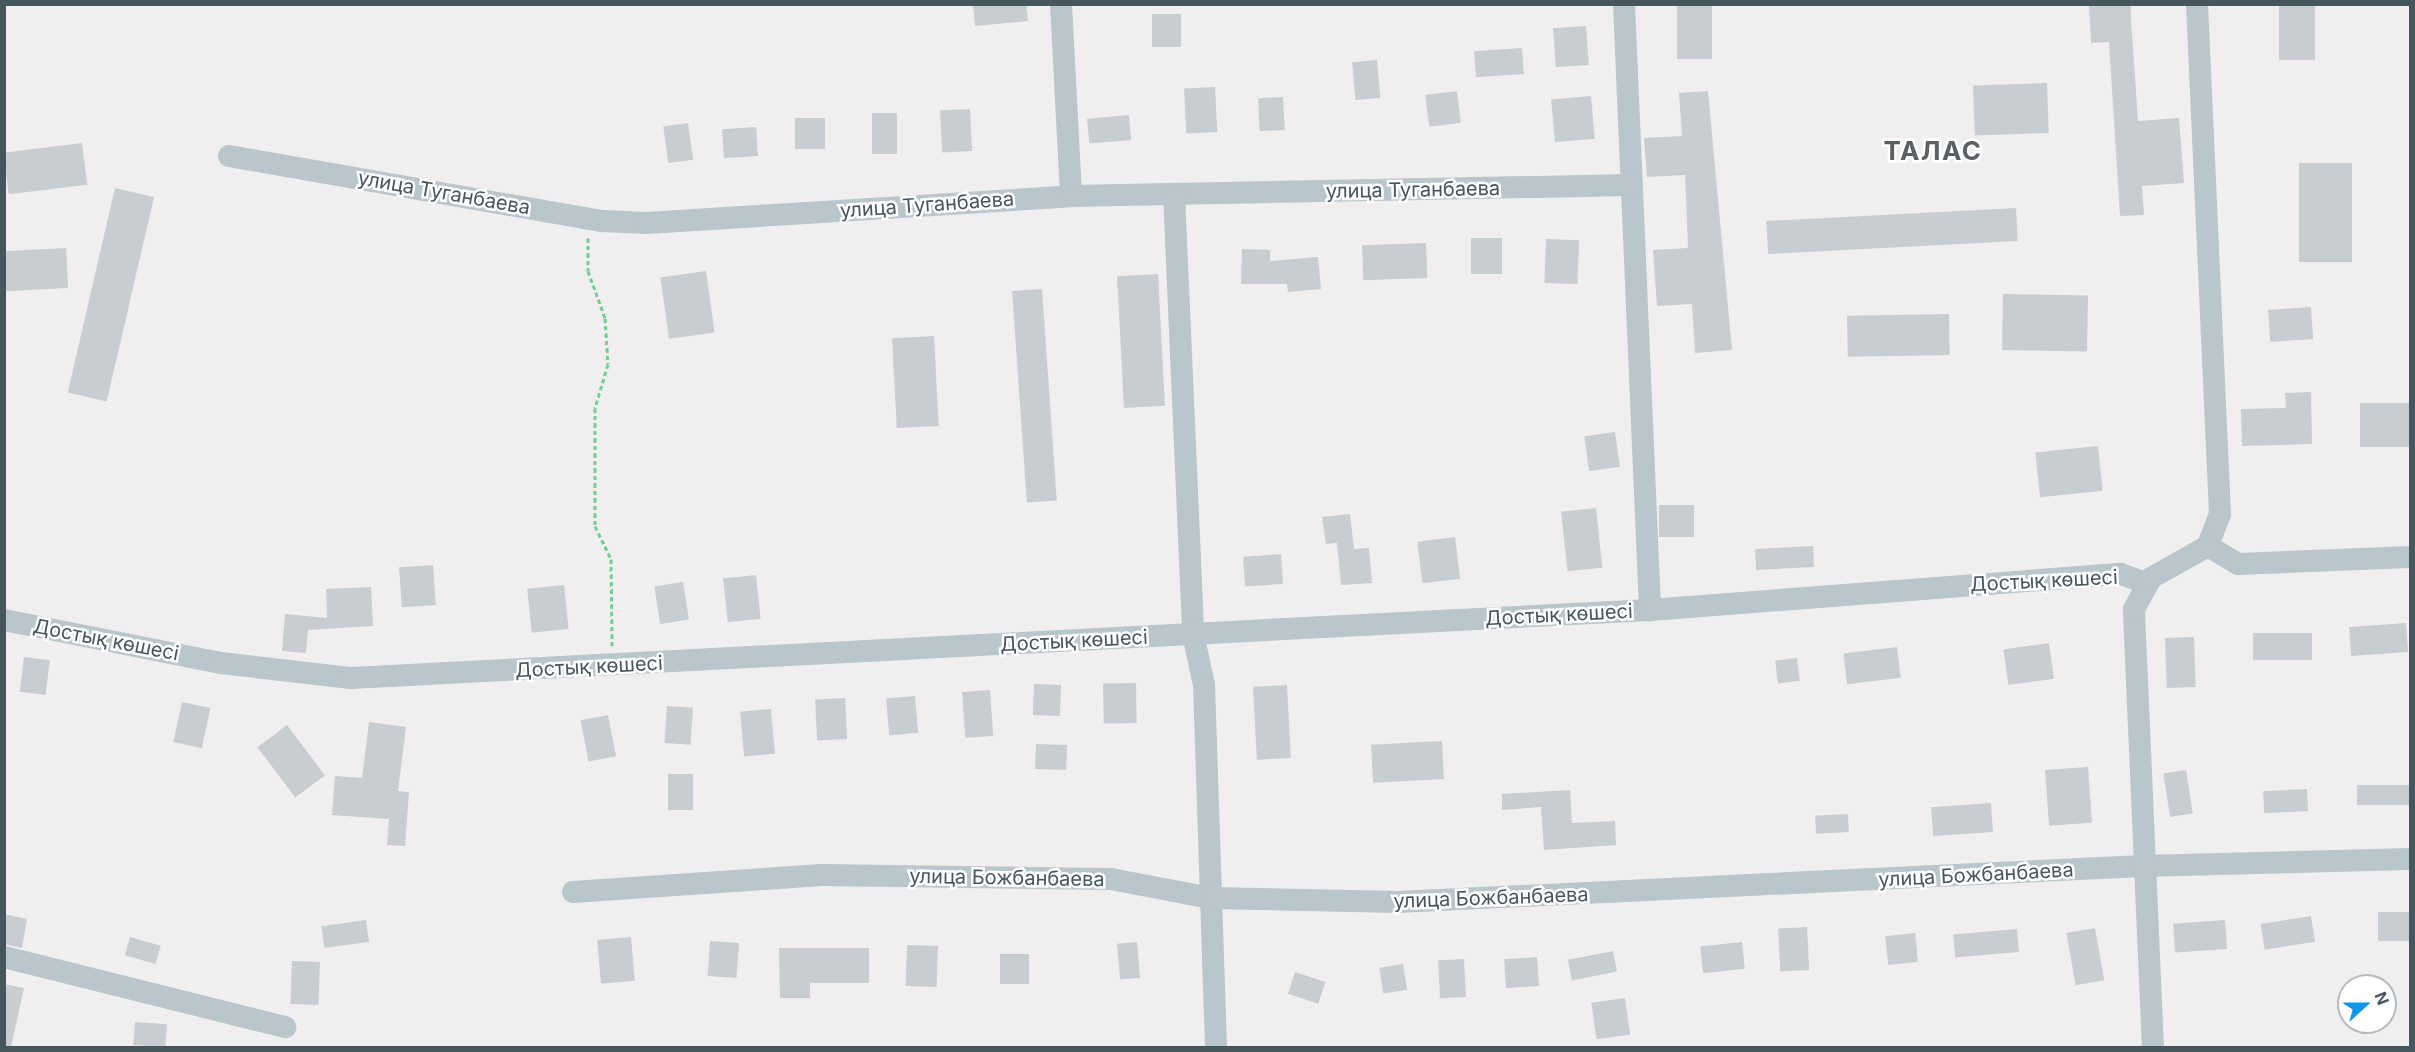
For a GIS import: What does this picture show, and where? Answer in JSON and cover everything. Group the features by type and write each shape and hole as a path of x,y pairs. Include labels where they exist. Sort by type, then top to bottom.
{"street":[{"path":"1060,4 1071,196"},
{"path":"1624,4 1650,610"},
{"path":"2153,1047 2142,866 2133,623 2146,583 2208,546 2220,514 2197,4"},
{"name":"улица Туганбаева","path":"229,156 589,218 647,223 1071,196 1632,185"},
{"path":"1174,194 1193,634 1204,685 1216,1047"},
{"path":"2208,546 2238,564 2410,557"},
{"name":"Достық көшесі","path":"4,620 221,663 351,678 1650,610 2121,574 2146,583"},
{"name":"улица Божбанбаева","path":"573,892 821,875 1111,879 1211,898 1398,902 2142,866 2410,859"},
{"path":"4,957 285,1027"}],"path":[{"path":"589,218 588,272 605,318 608,364 595,408 595,526 610,559 612,666"}],"building":[{"path":"973,4 1026,4 1028,21 975,26"},
{"path":"1677,4 1712,4 1712,59 1677,59"},
{"path":"2089,4 2130,4 2138,121 2179,118 2184,183 2142,186 2144,215 2120,216 2109,42 2091,43"},
{"path":"2279,4 2315,4 2315,60 2279,60"},
{"path":"1152,14 1181,14 1181,47 1152,47"},
{"path":"1586,26 1589,65 1556,67 1553,28"},
{"path":"1522,48 1524,74 1476,77 1474,51"},
{"path":"1377,60 1380,98 1355,100 1352,62"},
{"path":"2047,83 2049,133 1975,136 1973,86"},
{"path":"1215,87 1217,132 1186,134 1184,89"},
{"path":"1457,91 1461,123 1429,127 1425,95"},
{"path":"1708,91 1732,350 1695,353 1692,304 1657,306 1653,250 1688,248 1685,175 1647,177 1644,138 1682,136 1679,93"},
{"path":"1591,96 1595,139 1555,142 1551,99"},
{"path":"1283,97 1285,130 1260,131 1258,98"},
{"path":"970,109 972,151 942,153 940,111"},
{"path":"872,113 897,113 897,154 872,154"},
{"path":"1129,115 1131,140 1089,144 1087,119"},
{"path":"795,118 825,118 825,149 795,149"},
{"path":"688,123 693,160 668,163 663,126"},
{"path":"756,127 758,156 724,158 722,129"},
{"path":"82,143 87,185 9,194 4,153"},
{"path":"2299,163 2352,163 2352,262 2299,262"},
{"path":"115,188 154,197 107,402 68,393"},
{"path":"2016,208 2018,241 1768,254 1766,221"},
{"path":"1471,238 1502,238 1502,274 1471,274"},
{"path":"1546,239 1579,240 1577,284 1544,283"},
{"path":"1426,243 1427,278 1363,280 1362,245"},
{"path":"66,248 68,288 6,291 4,251"},
{"path":"1242,249 1270,250 1270,261 1318,257 1321,289 1288,292 1287,284 1241,284"},
{"path":"706,271 715,332 669,339 660,277"},
{"path":"1158,274 1165,406 1124,408 1117,276"},
{"path":"1042,289 1057,500 1027,503 1012,291"},
{"path":"2003,294 2088,295 2087,351 2002,350"},
{"path":"2311,307 2313,339 2270,342 2268,310"},
{"path":"1949,314 1950,355 1848,357 1847,316"},
{"path":"934,336 939,426 897,428 892,338"},
{"path":"2311,392 2312,444 2242,446 2241,409 2286,408 2285,393"},
{"path":"2360,403 2410,403 2410,447 2360,447"},
{"path":"1615,432 1620,467 1589,471 1584,436"},
{"path":"2098,446 2103,491 2040,497 2035,453"},
{"path":"1659,505 1694,505 1694,537 1659,537"},
{"path":"1596,508 1602,568 1567,571 1561,512"},
{"path":"1350,514 1354,549 1369,548 1372,583 1341,585 1337,543 1326,544 1322,517"},
{"path":"1455,537 1460,579 1422,583 1417,542"},
{"path":"1813,546 1814,567 1756,570 1755,549"},
{"path":"1281,554 1283,584 1245,587 1243,557"},
{"path":"433,565 436,605 402,607 399,567"},
{"path":"756,575 761,619 728,622 723,578"},
{"path":"683,582 689,620 660,624 654,587"},
{"path":"564,585 569,629 532,633 527,589"},
{"path":"371,587 373,626 308,630 306,653 282,651 285,614 327,618 326,589"},
{"path":"2406,623 2408,652 2351,656 2349,627"},
{"path":"2253,633 2312,633 2312,660 2253,660"},
{"path":"2194,637 2196,687 2167,688 2165,638"},
{"path":"2049,643 2054,679 2008,685 2003,649"},
{"path":"1897,647 1901,678 1847,684 1843,654"},
{"path":"24,657 50,660 46,695 20,692"},
{"path":"1797,658 1800,681 1778,684 1775,661"},
{"path":"1136,683 1137,723 1104,724 1103,684"},
{"path":"1034,684 1061,685 1060,716 1033,715"},
{"path":"1287,685 1291,758 1257,760 1253,687"},
{"path":"990,690 993,736 965,738 962,692"},
{"path":"915,696 918,733 889,735 886,699"},
{"path":"845,698 847,739 817,741 815,700"},
{"path":"182,702 210,708 202,748 173,742"},
{"path":"667,706 693,708 690,745 664,743"},
{"path":"771,709 775,754 744,757 740,712"},
{"path":"608,715 616,756 589,762 581,720"},
{"path":"369,722 406,727 398,791 409,792 405,846 387,845 389,819 332,815 335,776 362,778"},
{"path":"287,725 325,775 295,798 257,747"},
{"path":"1442,741 1444,779 1373,783 1371,745"},
{"path":"1036,744 1067,745 1066,770 1035,769"},
{"path":"2088,767 2092,823 2049,826 2045,770"},
{"path":"2186,770 2193,813 2170,817 2163,774"},
{"path":"668,774 693,774 693,810 668,810"},
{"path":"2357,785 2410,785 2410,805 2357,805"},
{"path":"2307,789 2308,811 2264,813 2263,791"},
{"path":"1570,790 1572,823 1615,821 1616,845 1544,850 1541,807 1502,810 1502,794"},
{"path":"1991,803 1993,832 1933,836 1931,807"},
{"path":"1848,814 1849,832 1816,834 1815,816"},
{"path":"2378,912 2410,912 2410,941 2378,941"},
{"path":"4,914 27,919 22,948 4,944"},
{"path":"2311,916 2315,942 2265,950 2261,924"},
{"path":"366,920 369,942 324,948 321,926"},
{"path":"2225,920 2227,949 2175,953 2173,924"},
{"path":"1807,927 1809,970 1780,971 1778,929"},
{"path":"2095,928 2104,980 2076,985 2066,933"},
{"path":"2017,929 2019,952 1955,957 1953,935"},
{"path":"1915,933 1918,962 1888,965 1885,936"},
{"path":"130,937 161,946 156,964 125,955"},
{"path":"631,937 635,981 601,984 597,940"},
{"path":"710,941 739,943 736,978 708,976"},
{"path":"1137,942 1140,978 1120,980 1117,944"},
{"path":"1742,942 1745,969 1703,973 1700,946"},
{"path":"907,945 938,946 937,987 906,986"},
{"path":"779,948 869,948 869,983 810,983 810,998 780,998"},
{"path":"1613,951 1617,972 1572,980 1568,960"},
{"path":"1000,954 1029,954 1029,984 1000,984"},
{"path":"1537,957 1539,986 1506,988 1504,959"},
{"path":"1464,959 1466,997 1440,998 1438,960"},
{"path":"292,961 320,962 318,1005 290,1004"},
{"path":"1403,964 1407,990 1383,993 1379,968"},
{"path":"1295,972 1325,982 1318,1004 1288,994"},
{"path":"4,984 24,988 11,1047 4,1047"},
{"path":"1625,998 1630,1035 1596,1039 1591,1003"},
{"path":"135,1022 167,1024 165,1047 133,1045"}],"district":[{"name":"ТАЛАС","path":"1933,151"}]}
